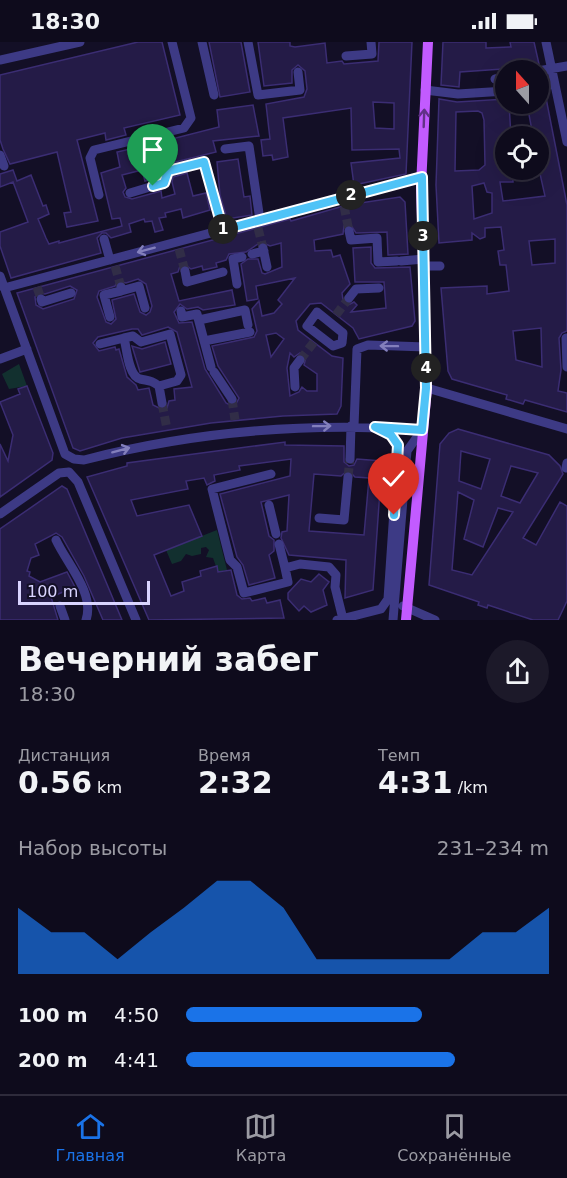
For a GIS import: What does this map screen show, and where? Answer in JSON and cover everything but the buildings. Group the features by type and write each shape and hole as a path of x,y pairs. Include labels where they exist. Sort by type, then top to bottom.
{"main road":[{"path":"406,620 426,388 422,177 428,42"}],"street":[{"path":"0,60 49,45 80,42"},
{"path":"99,195 90,158 94,150 184,128 190,118 172,42"},
{"path":"201,42 214,95"},
{"path":"248,42 258,95 300,90 298,72"},
{"path":"346,56 372,54 371,42"},
{"path":"556,42 546,43 567,142"},
{"path":"551,69 567,66"},
{"path":"549,85 554,84"},
{"path":"425,90 458,94 495,92"},
{"path":"225,149 249,146 258,223"},
{"path":"0,155 4,166"},
{"path":"130,193 164,183 168,171 204,162 223,230"},
{"path":"4,288 36,284 112,261 178,245 223,230 343,202 422,177"},
{"path":"349,231 351,240 377,237 378,262 399,261 440,266"},
{"path":"104,239 112,261"},
{"path":"237,284 233,259 264,250 267,267"},
{"path":"184,271 188,282 223,272"},
{"path":"0,276 64,453 74,461 168,436 236,427 352,426 422,430"},
{"path":"110,318 104,295 121,289 139,286 145,308"},
{"path":"349,298 356,289 379,288"},
{"path":"41,299 42,302 71,293"},
{"path":"199,320 244,310 249,328 204,340"},
{"path":"181,311 182,317 197,314 212,370 232,399"},
{"path":"342,343 344,333 333,318 317,312 307,326 316,339 333,346 342,343 356,351"},
{"path":"100,344 133,336 141,342 170,334 181,375 177,381 159,386"},
{"path":"124,338 133,374 138,379 150,380 159,386 162,403"},
{"path":"566,338 567,367"},
{"path":"350,459 356,351 362,346 369,345 426,346"},
{"path":"0,359 27,349"},
{"path":"295,387 294,368 300,360"},
{"path":"426,388 567,429"},
{"path":"285,568 300,564 329,567 336,575 335,588 340,619 381,609 387,604 398,451 391,435 375,427"},
{"path":"393,620 407,451 422,430"},
{"path":"69,472 74,461"},
{"path":"0,514 59,473 69,472"},
{"path":"69,472 78,482 136,620"},
{"path":"269,506 288,582 244,593 237,567 230,560 212,489 271,474"},
{"path":"319,518 345,520 348,477"},
{"path":"56,540 71,563 90,609 87,620"},
{"path":"395,604 407,606 435,620"},
{"path":"60,606 65,620"}],"green space":[{"path":"19,364 27,386 9,389 2,374"},
{"path":"217,530 227,570 218,572 213,558 206,557 209,550 206,547 201,548 201,554 192,556 186,554 181,561 172,564 166,550"}],"tunnel":[{"path":"344,206 349,231"},
{"path":"258,228 263,248"},
{"path":"179,249 185,271"},
{"path":"115,266 121,287"},
{"path":"37,287 41,299"},
{"path":"336,315 349,298"},
{"path":"300,360 314,342"},
{"path":"232,399 235,420"},
{"path":"162,403 167,429"},
{"path":"348,477 350,459"}],"route":[{"path":"153,186 164,183 168,171 204,162 223,230 422,177 426,328 426,388 422,430 375,427 391,435 398,445 394,515"}]}
